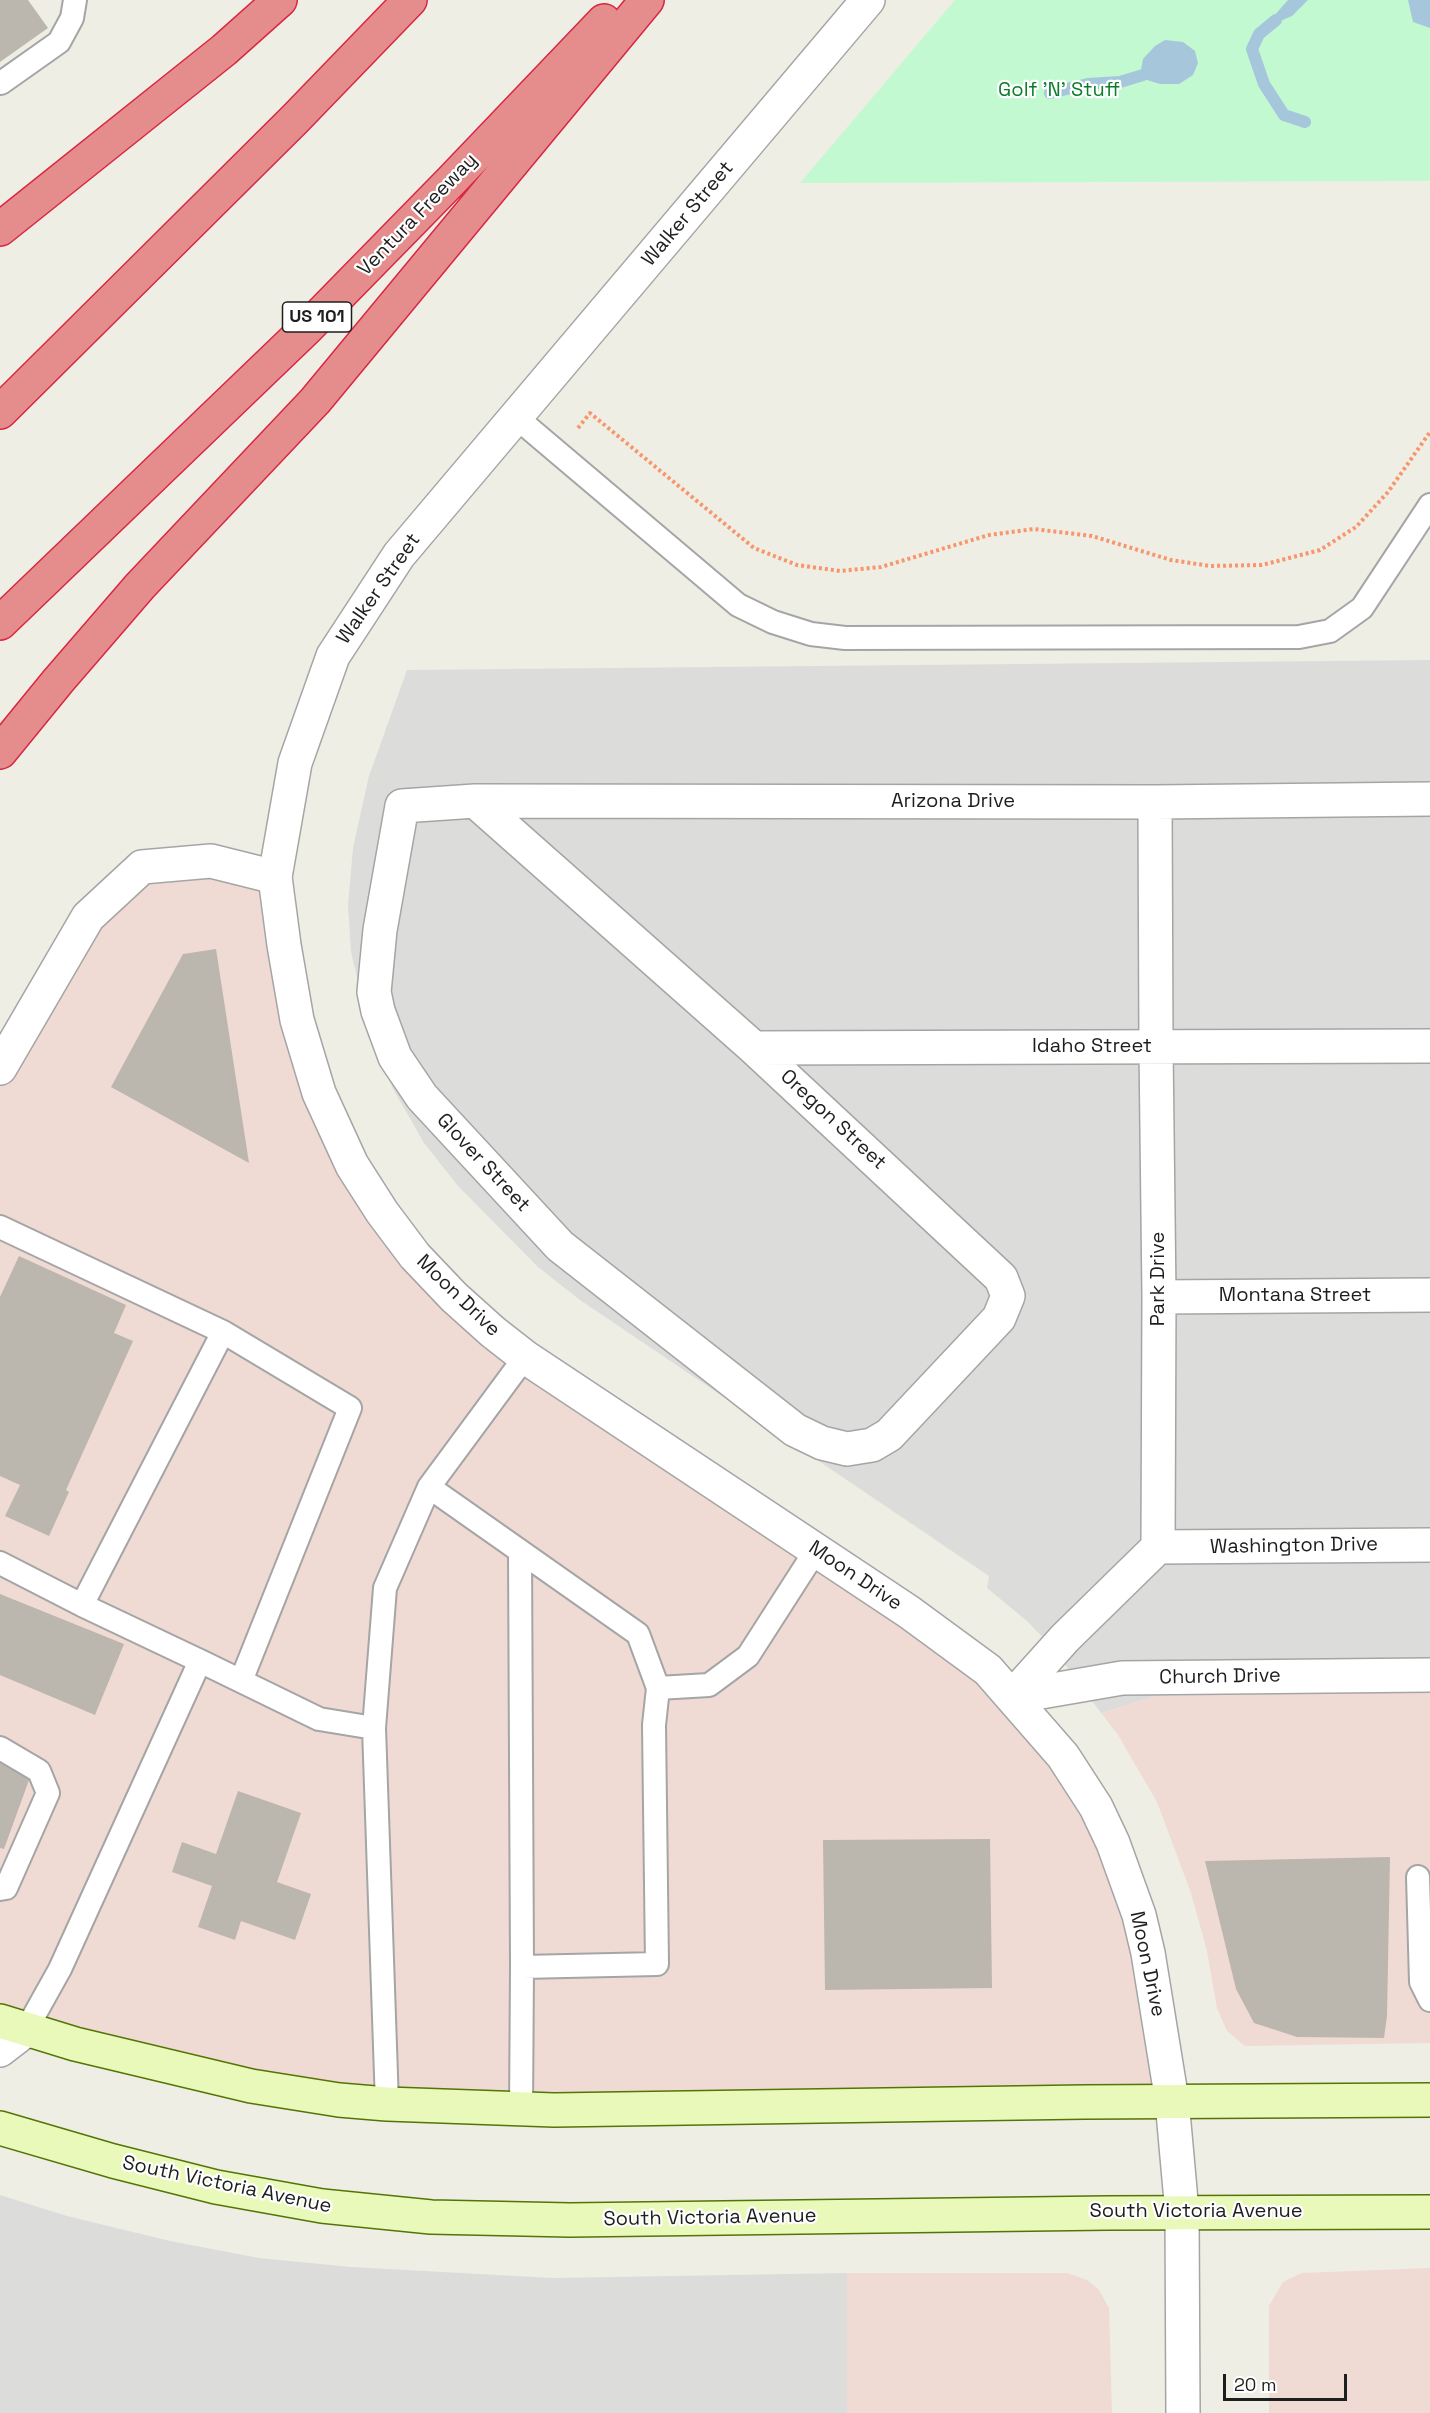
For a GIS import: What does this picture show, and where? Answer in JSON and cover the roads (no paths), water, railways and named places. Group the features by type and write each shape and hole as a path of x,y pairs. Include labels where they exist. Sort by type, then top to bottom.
{"highway":[{"path":"0,229 224,50 280,0"},
{"path":"0,412 295,119 410,0"},
{"name":"Ventura Freeway","path":"0,623 308,327 460,173 623,0"},
{"path":"0,752 140,586 315,400 647,0"}],"main road":[{"path":"13,2026 75,2044 251,2086 339,2100 387,2104 521,2110 1172,2101 1430,2100"},
{"name":"South Victoria Avenue","path":"0,2128 113,2162 216,2187 322,2206 431,2217 570,2220 1182,2212 1430,2212"}],"street":[{"name":"Walker Street","path":"275,877 295,763 333,656 399,555 868,0"},
{"name":"Arizona Drive","path":"475,801 1155,802 1430,799"},
{"name":"Oregon Street","path":"475,801 754,1048 1001,1278 1008,1296 999,1318 889,1435 872,1445 847,1449"},
{"name":"Glover Street","path":"475,801 402,806 380,930 374,992 378,1011 395,1057 422,1097 560,1246 795,1430 822,1443 847,1449"},
{"name":"Park Drive","path":"1155,802 1159,1297 1158,1547"},
{"path":"0,1068 88,917 142,867 211,861 275,877"},
{"name":"Moon Drive","path":"275,877 297,1020 319,1093 352,1165 382,1212 415,1256 454,1297 525,1357 909,1612 980,1665 1012,1697 1063,1756 1096,1807 1113,1843 1139,1915 1148,1953 1172,2101 1182,2212 1183,2413"},
{"name":"Idaho Street","path":"754,1048 1430,1046"},
{"name":"Montana Street","path":"1159,1297 1430,1294"},
{"name":"Washington Drive","path":"1158,1547 1430,1545"},
{"path":"1012,1697 1065,1638 1158,1547"},
{"name":"Church Drive","path":"1012,1697 1122,1678 1430,1675"},
{"path":"0,2050 13,2026"}],"lane":[{"path":"1,83 59,42 72,18 75,0"},
{"path":"517,418 738,605 773,622 811,634 845,638 1299,637 1330,631 1362,608 1430,505"},
{"path":"0,1227 223,1332 350,1408 241,1681"},
{"path":"82,1605 223,1332"},
{"path":"387,2104 374,1728 385,1588 429,1487 525,1357"},
{"path":"429,1487 638,1634 658,1688 654,1725 657,1964 522,1967"},
{"path":"658,1688 709,1685 748,1656 816,1550"},
{"path":"520,1551 521,2110"},
{"path":"0,1563 319,1719 374,1728"},
{"path":"13,2026 60,1969 200,1661"},
{"path":"0,1748 39,1771 48,1793 6,1888 0,1888"},
{"path":"1418,1877 1421,1982 1430,2000"}],"water":[{"path":"1288,0 1308,0 1292,16 1278,22 1273,17"},
{"path":"1408,0 1430,0 1430,28 1413,22"},
{"path":"1165,40 1183,42 1195,51 1198,63 1193,75 1179,84 1160,84 1147,80 1141,70 1143,59 1155,46"}],"waterway":[{"path":"1276,20 1259,34 1252,49 1264,84 1284,115 1305,122"},
{"path":"1050,93 1088,84 1120,82 1143,75"}],"park label":[{"name":"Golf 'N' Stuff","path":"1059,91"}]}
